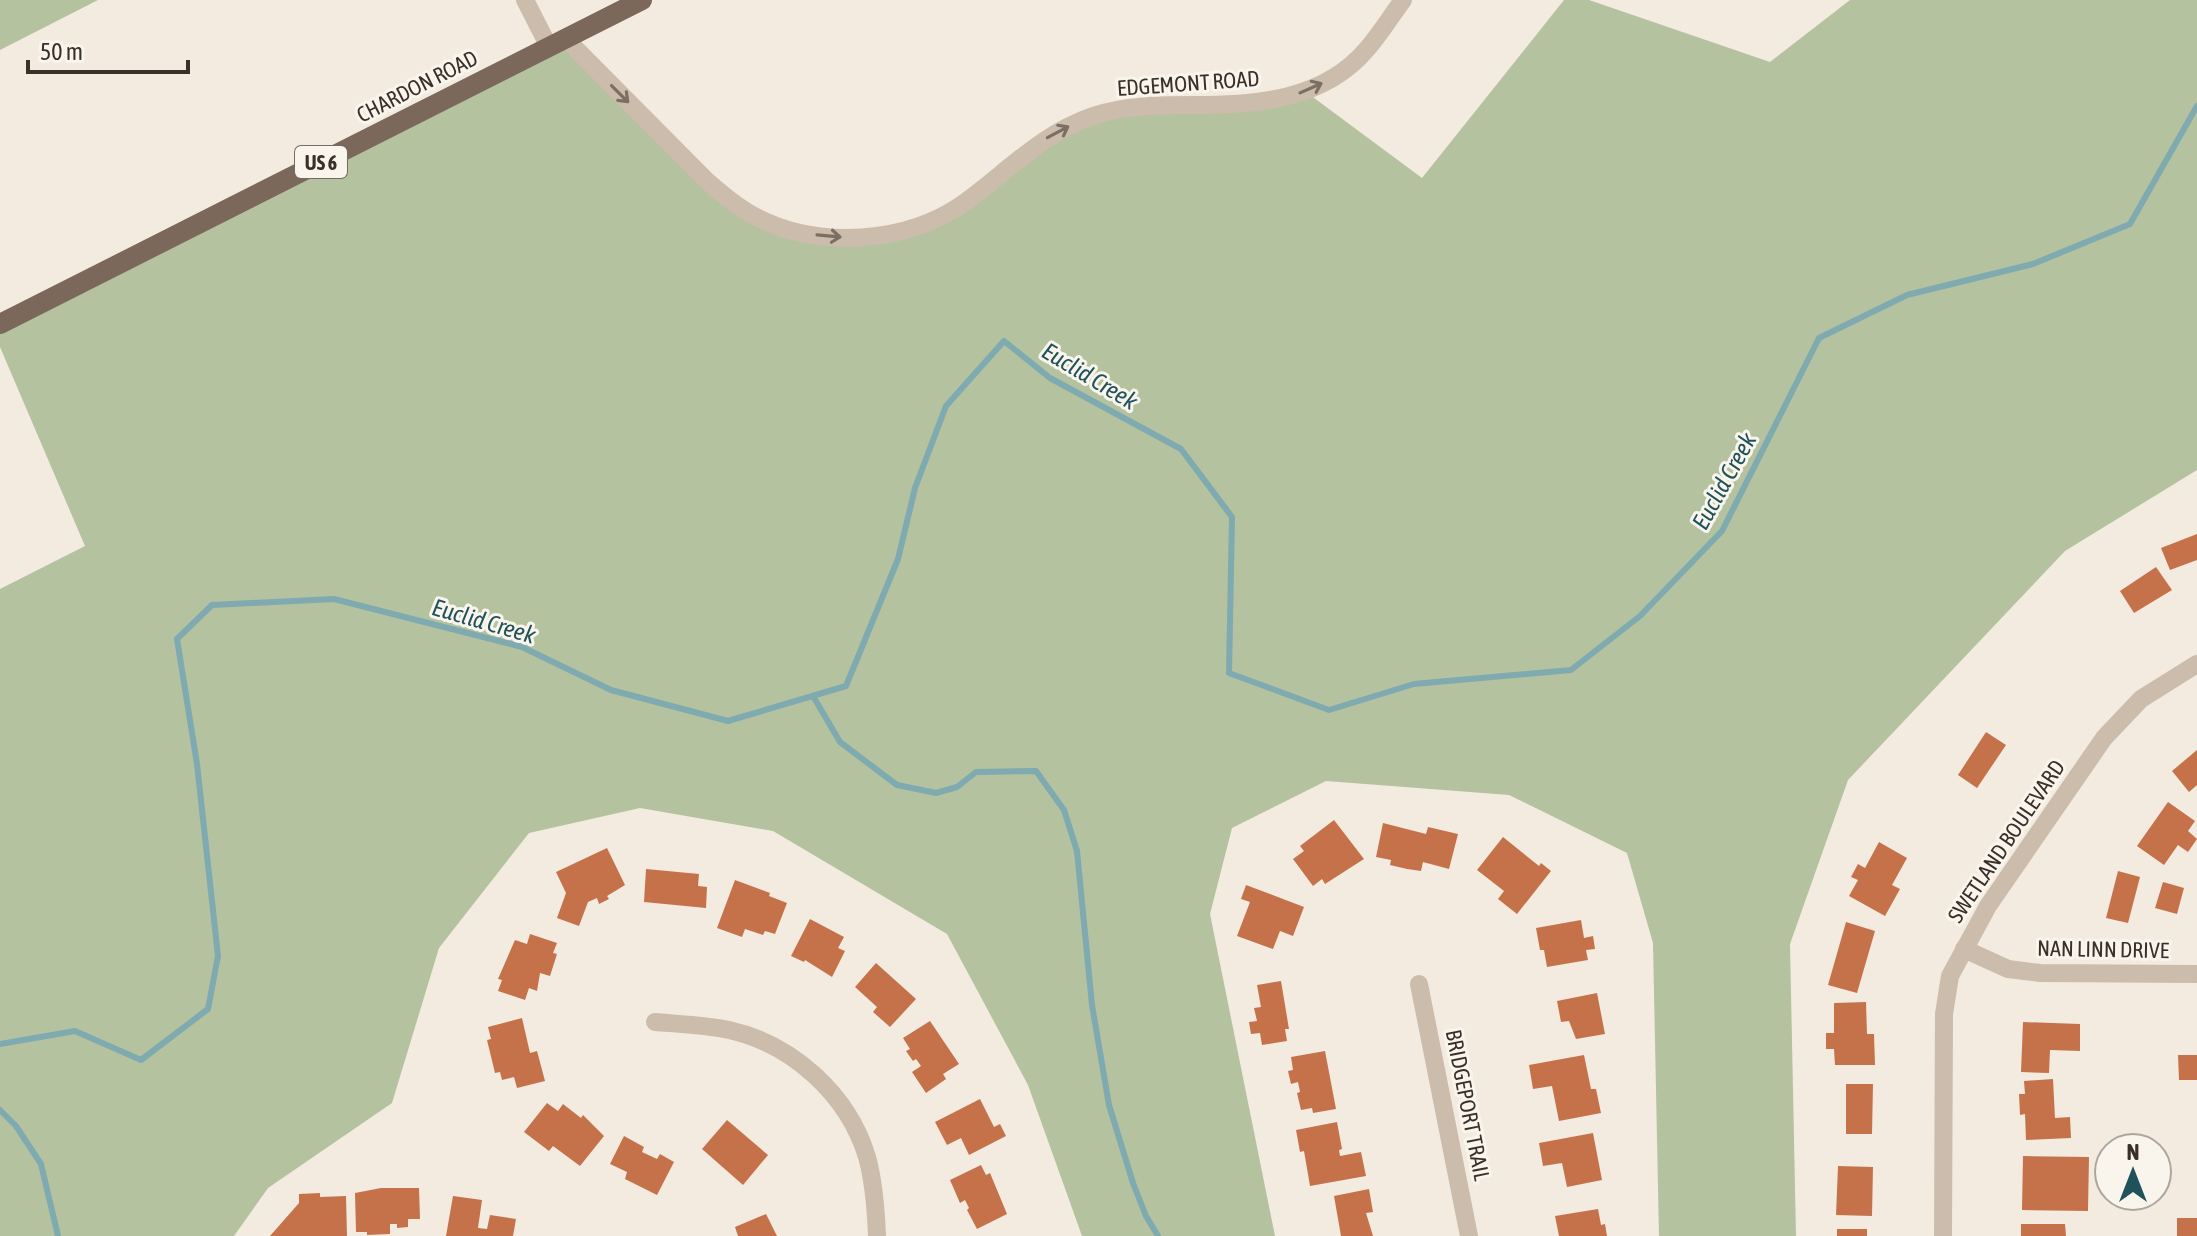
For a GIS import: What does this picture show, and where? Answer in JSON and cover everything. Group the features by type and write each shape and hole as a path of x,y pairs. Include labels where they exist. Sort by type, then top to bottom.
{"main road":[{"name":"CHARDON ROAD","path":"0,324 642,0"}],"street":[{"name":"EDGEMONT ROAD","path":"525,0 557,42 731,202 789,230 844,238 904,230 962,205 1032,147 1059,130 1096,115 1130,108 1273,101 1306,92 1340,74 1366,50 1403,0"},
{"name":"SWETLAND BOULEVARD","path":"1943,1236 1944,1014 1950,976 1988,906 2104,738 2141,699 2197,664"},
{"name":"NAN LINN DRIVE","path":"1964,949 2008,969 2040,973 2197,974"},
{"name":"BRIDGEPORT TRAIL","path":"1419,984 1469,1236"},
{"path":"655,1022 729,1030 768,1043 790,1055 826,1087 852,1122 864,1147 875,1202 877,1236"}],"green space":[{"path":"0,0 98,0 0,50"},
{"path":"1564,0 1589,0 1770,62 1850,0 2197,0 2197,470 2065,551 1848,780 1790,944 1796,1236 1659,1236 1653,943 1627,853 1509,795 1326,781 1232,828 1210,914 1275,1236 1082,1236 1028,1085 947,934 773,831 640,808 529,833 439,948 392,1103 268,1188 234,1236 0,1236 0,589 85,546 0,347 0,324 565,38 707,181 789,230 904,230 1096,115 1306,92 1422,178"}],"building":[{"path":"2197,534 2197,560 2170,570 2161,548"},
{"path":"2156,567 2172,590 2134,613 2120,591"},
{"path":"1986,732 2006,745 1977,788 1958,775"},
{"path":"2197,750 2197,785 2189,792 2172,771"},
{"path":"2168,802 2195,821 2188,831 2197,839 2188,852 2178,845 2164,865 2137,846"},
{"path":"1334,820 1364,859 1325,884 1322,879 1313,886 1293,859 1304,851 1300,846"},
{"path":"1383,823 1426,834 1428,827 1458,834 1449,869 1423,862 1421,871 1407,869 1390,865 1391,860 1376,857"},
{"path":"1503,837 1539,866 1541,863 1551,871 1517,914 1498,899 1504,891 1477,870"},
{"path":"1879,842 1907,858 1892,885 1900,889 1885,916 1849,896 1858,880 1851,877 1858,864 1865,868"},
{"path":"607,848 625,885 599,904 597,898 588,902 579,926 557,918 566,893 556,872"},
{"path":"646,869 699,874 698,886 707,887 706,908 644,902"},
{"path":"2118,871 2140,877 2128,923 2106,918"},
{"path":"735,880 787,903 775,934 765,931 763,935 745,929 742,937 717,928"},
{"path":"2163,882 2184,888 2177,914 2155,908"},
{"path":"1246,885 1304,907 1293,936 1280,931 1273,949 1237,936 1250,902 1241,899"},
{"path":"810,919 844,937 838,948 845,951 832,977 805,960 791,956"},
{"path":"1581,920 1584,938 1593,936 1595,949 1586,950 1588,960 1547,967 1536,928"},
{"path":"1846,922 1875,931 1857,993 1828,985"},
{"path":"530,934 557,943 553,953 557,954 550,976 540,973 537,991 529,988 525,1000 498,991 502,980 498,979 515,940 527,944"},
{"path":"876,963 916,999 890,1027 873,1012 877,1007 855,987"},
{"path":"1281,981 1289,1029 1285,1029 1287,1041 1262,1045 1260,1033 1251,1034 1249,1022 1257,1021 1254,1008 1261,1007 1257,985"},
{"path":"1597,993 1605,1034 1576,1039 1569,1021 1561,1022 1557,1001"},
{"path":"1866,1002 1867,1034 1874,1034 1875,1065 1835,1065 1834,1049 1826,1049 1826,1033 1834,1033 1834,1003"},
{"path":"522,1018 530,1053 537,1051 545,1081 517,1088 514,1077 502,1080 500,1072 495,1073 487,1040 491,1039 488,1027"},
{"path":"930,1021 959,1064 943,1074 946,1079 926,1093 912,1072 921,1066 906,1051 910,1049 903,1038"},
{"path":"2023,1022 2080,1024 2080,1051 2050,1050 2049,1073 2021,1072"},
{"path":"1325,1051 1336,1109 1313,1113 1312,1108 1301,1110 1298,1082 1291,1084 1288,1071 1293,1070 1291,1057"},
{"path":"1584,1055 1591,1089 1596,1089 1601,1113 1559,1121 1552,1086 1533,1089 1529,1065"},
{"path":"2178,1055 2197,1055 2197,1080 2179,1080"},
{"path":"2053,1079 2055,1118 2070,1117 2071,1138 2026,1140 2025,1114 2020,1115 2019,1094 2025,1094 2024,1081"},
{"path":"1846,1084 1873,1084 1872,1134 1846,1134"},
{"path":"980,1099 994,1127 1000,1124 1006,1136 969,1155 961,1138 947,1145 935,1122"},
{"path":"547,1103 558,1111 563,1104 581,1118 583,1115 604,1136 580,1166 553,1146 549,1151 524,1132"},
{"path":"727,1120 768,1155 743,1185 702,1149"},
{"path":"1337,1122 1342,1149 1339,1150 1340,1156 1361,1152 1366,1176 1310,1186 1304,1151 1300,1152 1296,1130"},
{"path":"1593,1133 1602,1180 1567,1187 1562,1163 1543,1166 1539,1143"},
{"path":"624,1136 644,1147 642,1152 657,1159 660,1154 674,1162 657,1195 625,1179 627,1172 610,1164"},
{"path":"2023,1156 2089,1157 2088,1211 2022,1210"},
{"path":"981,1165 986,1175 990,1173 1007,1214 977,1229 965,1200 960,1203 950,1180"},
{"path":"1838,1166 1873,1167 1872,1216 1836,1215"},
{"path":"381,1188 419,1188 420,1219 408,1219 408,1227 397,1228 397,1224 390,1224 390,1234 356,1232 355,1193"},
{"path":"1369,1189 1373,1212 1366,1213 1373,1236 1341,1236 1334,1196"},
{"path":"320,1193 320,1197 346,1196 347,1236 270,1236 299,1203 299,1194"},
{"path":"453,1196 482,1200 478,1228 487,1229 490,1215 516,1219 513,1236 446,1236"},
{"path":"1598,1209 1607,1236 1559,1236 1555,1216"},
{"path":"766,1214 777,1236 738,1236 735,1227"},
{"path":"2177,1218 2197,1218 2197,1236 2177,1236"},
{"path":"2021,1224 2065,1224 2066,1236 2021,1236"},
{"path":"1837,1229 1867,1229 1867,1236 1837,1236"}],"waterway":[{"name":"Euclid Creek","path":"0,1044 75,1031 141,1060 208,1009 218,956 197,764 177,639 212,605 334,599 522,647 611,690 728,721 846,686 898,559 915,488 946,406 1004,341 1050,378 1181,449 1232,517 1229,673 1329,710 1414,684 1571,670 1640,616 1722,531 1819,338 1907,295 2033,264 2130,224 2197,106"},
{"path":"813,696 840,742 897,785 936,793 957,787 976,772 1036,771 1064,810 1077,851 1092,1005 1109,1105 1133,1183 1158,1236"},
{"path":"0,1110 16,1126 41,1164 58,1236"}]}
